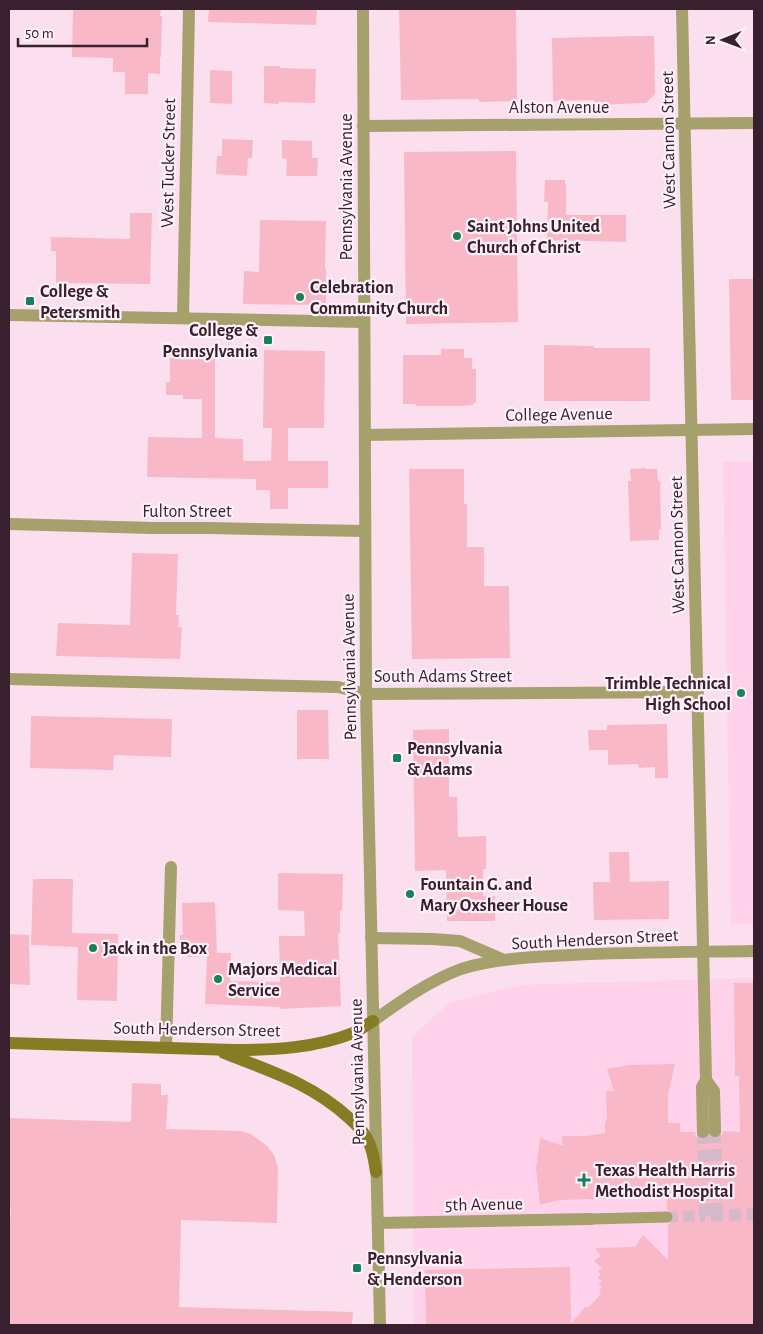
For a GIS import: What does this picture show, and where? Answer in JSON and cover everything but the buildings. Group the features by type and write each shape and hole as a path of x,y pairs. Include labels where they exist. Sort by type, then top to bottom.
{"main road":[{"name":"South Henderson Street","path":"9,1044 272,1050 319,1044 337,1039 373,1021"},
{"path":"215,1050 289,1079 338,1108 365,1135 371,1149 376,1172"}],"street":[{"name":"West Tucker Street","path":"183,318 189,9"},
{"name":"Pennsylvania Avenue","path":"363,9 366,694 380,1325"},
{"name":"West Cannon Street","path":"682,9 704,952 706,1080 702,1087 709,1132"},
{"name":"Alston Avenue","path":"363,126 754,123"},
{"path":"9,315 364,322"},
{"name":"College Avenue","path":"365,435 754,429"},
{"name":"Fulton Street","path":"9,524 365,531"},
{"name":"South Adams Street","path":"9,679 338,687 366,694 698,692"},
{"path":"166,1048 171,867"},
{"path":"372,938 460,941 504,960"},
{"name":"South Henderson Street","path":"373,1021 416,991 439,978 462,969 504,960 602,954 754,950"},
{"path":"591,1219 668,1217"},
{"name":"5th Avenue","path":"378,1224 591,1219"}],"shaded area":[{"name":"Trimble Technical High School","path":"754,461 754,924 731,924 723,462"},
{"name":"Texas Health Harris Methodist Hospital","path":"754,978 754,1325 414,1325 412,1036 450,1003 520,985"}],"tunnel":[{"path":"715,1131 717,1215"},
{"path":"703,1132 705,1216 754,1214"},
{"path":"667,1217 705,1216"}],"place":[{"name":"Saint Johns United Church of Christ","path":"457,236"},
{"name":"Celebration Community Church","path":"300,297"},
{"name":"College & Petersmith","path":"30,301"},
{"name":"College & Pennsylvania","path":"268,340"},
{"name":"Trimble Technical High School","path":"741,693"},
{"name":"Pennsylvania & Adams","path":"397,758"},
{"name":"Fountain G. and Mary Oxsheer House","path":"410,894"},
{"name":"Jack in the Box","path":"93,948"},
{"name":"Majors Medical Service","path":"218,979"},
{"name":"Texas Health Harris Methodist Hospital","path":"584,1180"},
{"name":"Pennsylvania & Henderson","path":"357,1268"}]}
